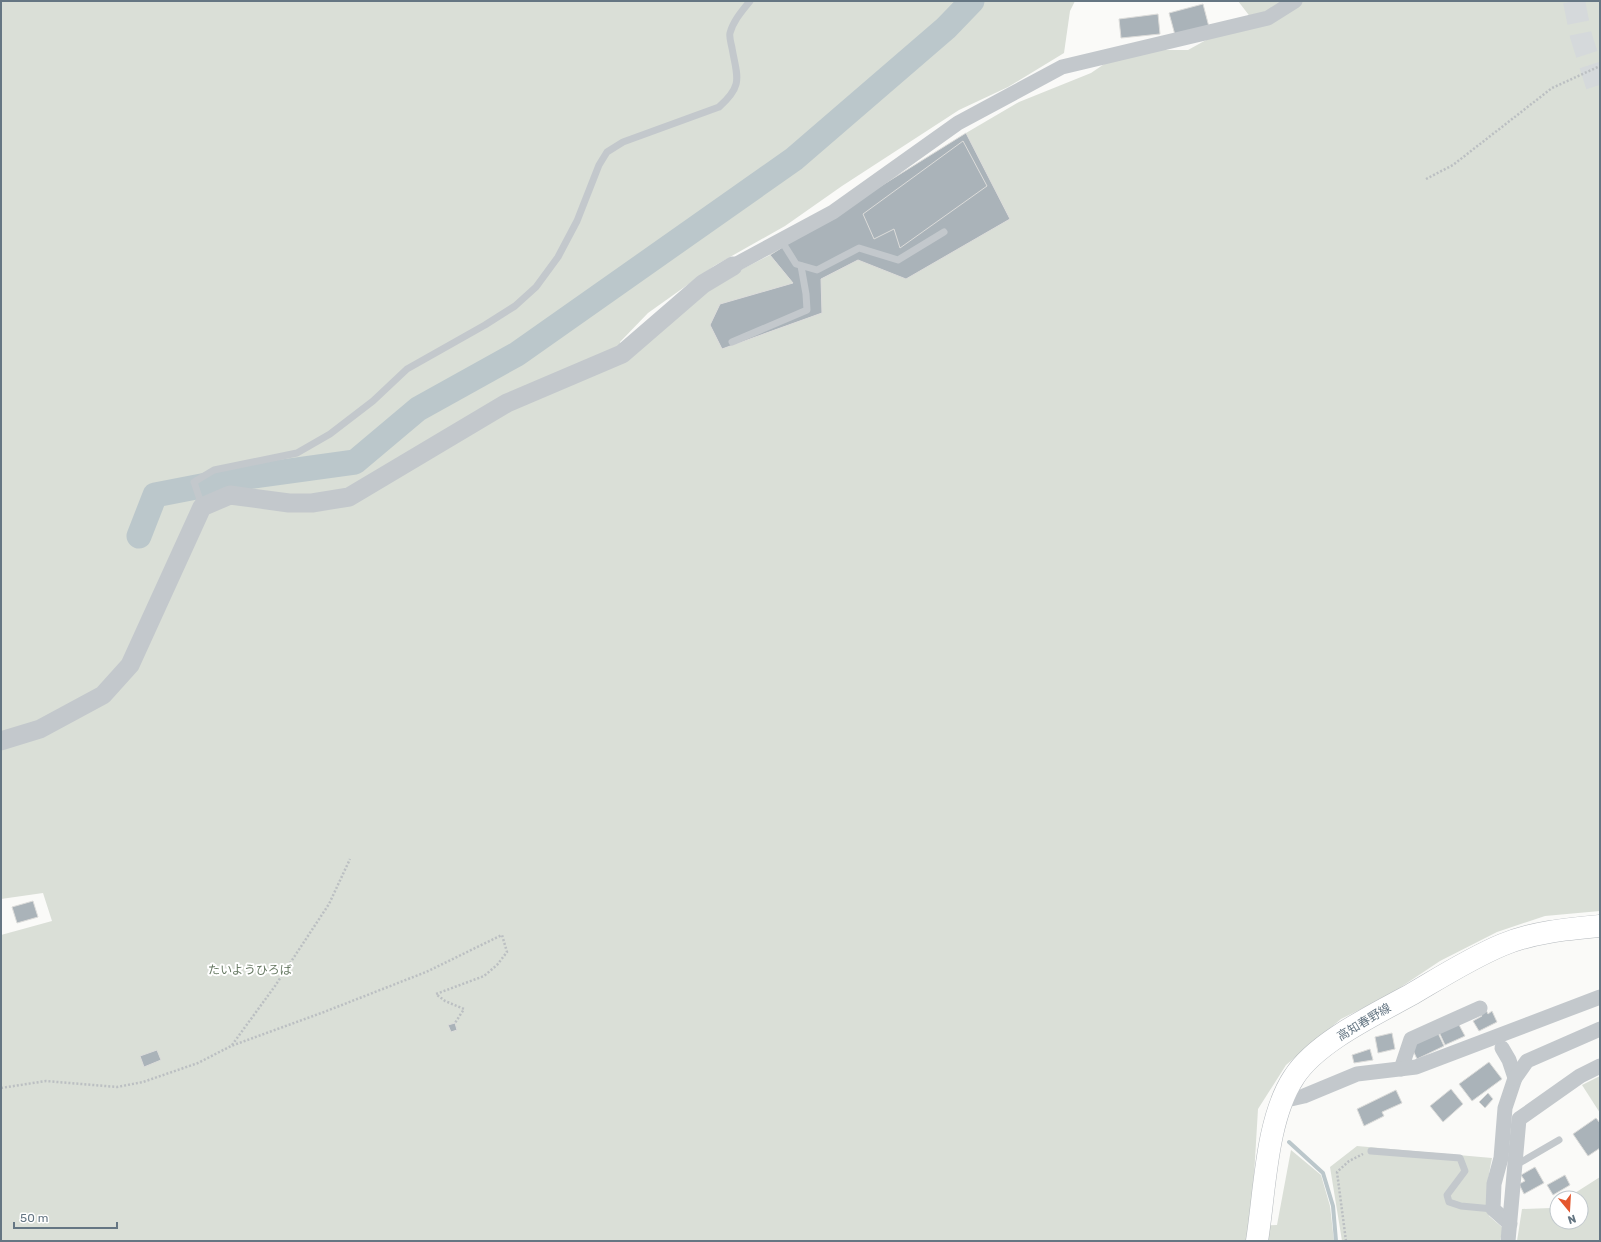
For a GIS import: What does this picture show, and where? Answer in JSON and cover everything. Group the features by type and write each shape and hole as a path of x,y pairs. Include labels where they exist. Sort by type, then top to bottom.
{"main road":[{"name":"高知春野線","path":"1257,1241 1268,1163 1277,1116 1282,1101 1294,1076 1314,1054 1362,1022 1472,959 1503,944 1531,935 1600,926"}],"street":[{"path":"1,741 40,729 103,695 130,665 202,507 230,494 289,503 312,503 349,497 507,403 622,354 703,284 733,266 833,212 958,123 1062,68 1268,18 1295,1"},
{"path":"1282,1101 1304,1096 1357,1074 1416,1067 1600,997"},
{"path":"1401,1069 1411,1039 1480,1008"},
{"path":"1510,1224 1493,1209 1494,1184 1501,1158 1505,1108 1515,1078 1527,1061 1600,1029"},
{"path":"1502,1048 1509,1060 1515,1078"},
{"path":"1508,1241 1519,1119 1580,1076 1600,1066"}],"lane":[{"path":"202,507 194,482 214,470 297,453 330,434 373,401 408,370 515,306 536,287 558,257 577,221 599,165 607,152 623,142 719,107 732,96 737,86 737,78 729,34 736,20 750,1"},
{"path":"781,240 796,264 817,270 859,248 898,260 944,232"},
{"path":"732,342 807,310 801,266"},
{"path":"1515,1166 1558,1140"},
{"path":"1371,1151 1460,1158 1465,1171 1447,1195 1449,1202 1461,1206 1493,1209"}],"path":[{"path":"1426,179 1454,165 1552,88 1600,66"},
{"path":"231,1046 275,986 329,904 350,859"},
{"path":"1,1088 46,1081 117,1087 143,1082 198,1063 231,1046 324,1012 426,972 502,935 507,952 497,965 484,976 436,994 445,1001 464,1009 455,1023"},
{"path":"1346,1241 1337,1172 1349,1161 1371,1151"}],"green space":[{"name":"たいようひろば","path":"1,1 1075,1 1070,11 1064,53 1008,87 959,110 842,186 785,226 714,266 648,313 620,342 622,354 707,287 770,255 793,283 720,304 710,325 722,349 822,313 821,279 858,260 948,254 1010,219 966,133 1019,102 1091,73 1125,50 1188,50 1226,29 1258,27 1238,1 1600,1 1600,911 1545,916 1497,932 1440,961 1389,995 1341,1019 1286,1065 1258,1109 1251,1226 1277,1225 1291,1150 1321,1175 1330,1206 1334,1241 1,1241 1,935 52,921 43,893 1,899"},
{"path":"1600,1076 1600,1113 1582,1085"},
{"path":"1357,1146 1492,1158 1489,1172 1487,1201 1489,1216 1503,1228 1500,1241 1342,1241 1330,1167"},
{"path":"1600,1177 1600,1241 1517,1241 1522,1209 1549,1208 1549,1230 1589,1230 1589,1190 1580,1190"}],"building":[{"path":"1203,4 1209,27 1175,35 1169,13"},
{"path":"1158,14 1160,34 1121,38 1119,19"},
{"path":"966,133 1010,219 906,279 858,260 821,279 822,313 722,349 710,325 720,304 793,283 770,255"},
{"path":"963,141 987,186 900,248 894,229 874,239 863,214"},
{"path":"33,901 38,917 17,923 12,907"},
{"path":"1486,1010 1488,1014 1492,1011 1497,1022 1479,1031 1473,1021 1482,1016 1480,1013"},
{"path":"455,1023 457,1030 451,1032 448,1025"},
{"path":"1458,1023 1465,1036 1445,1045 1439,1032"},
{"path":"1392,1033 1395,1049 1378,1053 1375,1037"},
{"path":"1438,1033 1444,1046 1417,1059 1411,1046"},
{"path":"1370,1049 1373,1060 1354,1063 1352,1055"},
{"path":"157,1050 161,1060 144,1067 140,1056"},
{"path":"1489,1062 1502,1079 1472,1101 1459,1084"},
{"path":"1451,1089 1463,1104 1443,1122 1430,1106"},
{"path":"1396,1090 1402,1103 1382,1112 1384,1116 1364,1126 1357,1109"},
{"path":"1488,1093 1493,1099 1485,1108 1479,1102"},
{"path":"1596,1118 1600,1123 1600,1148 1588,1156 1573,1134"},
{"path":"1535,1167 1544,1183 1524,1194 1519,1184 1525,1181 1521,1175"},
{"path":"1565,1175 1570,1185 1562,1190 1550,1190 1547,1185"}],"waterway":[{"path":"139,536 155,495 253,476 355,462 418,409 517,354 794,159 946,28 972,1"},
{"path":"1289,1142 1323,1173 1333,1206 1336,1241"}],"tunnel":[{"path":"1574,1 1581,36 1600,96"}]}
